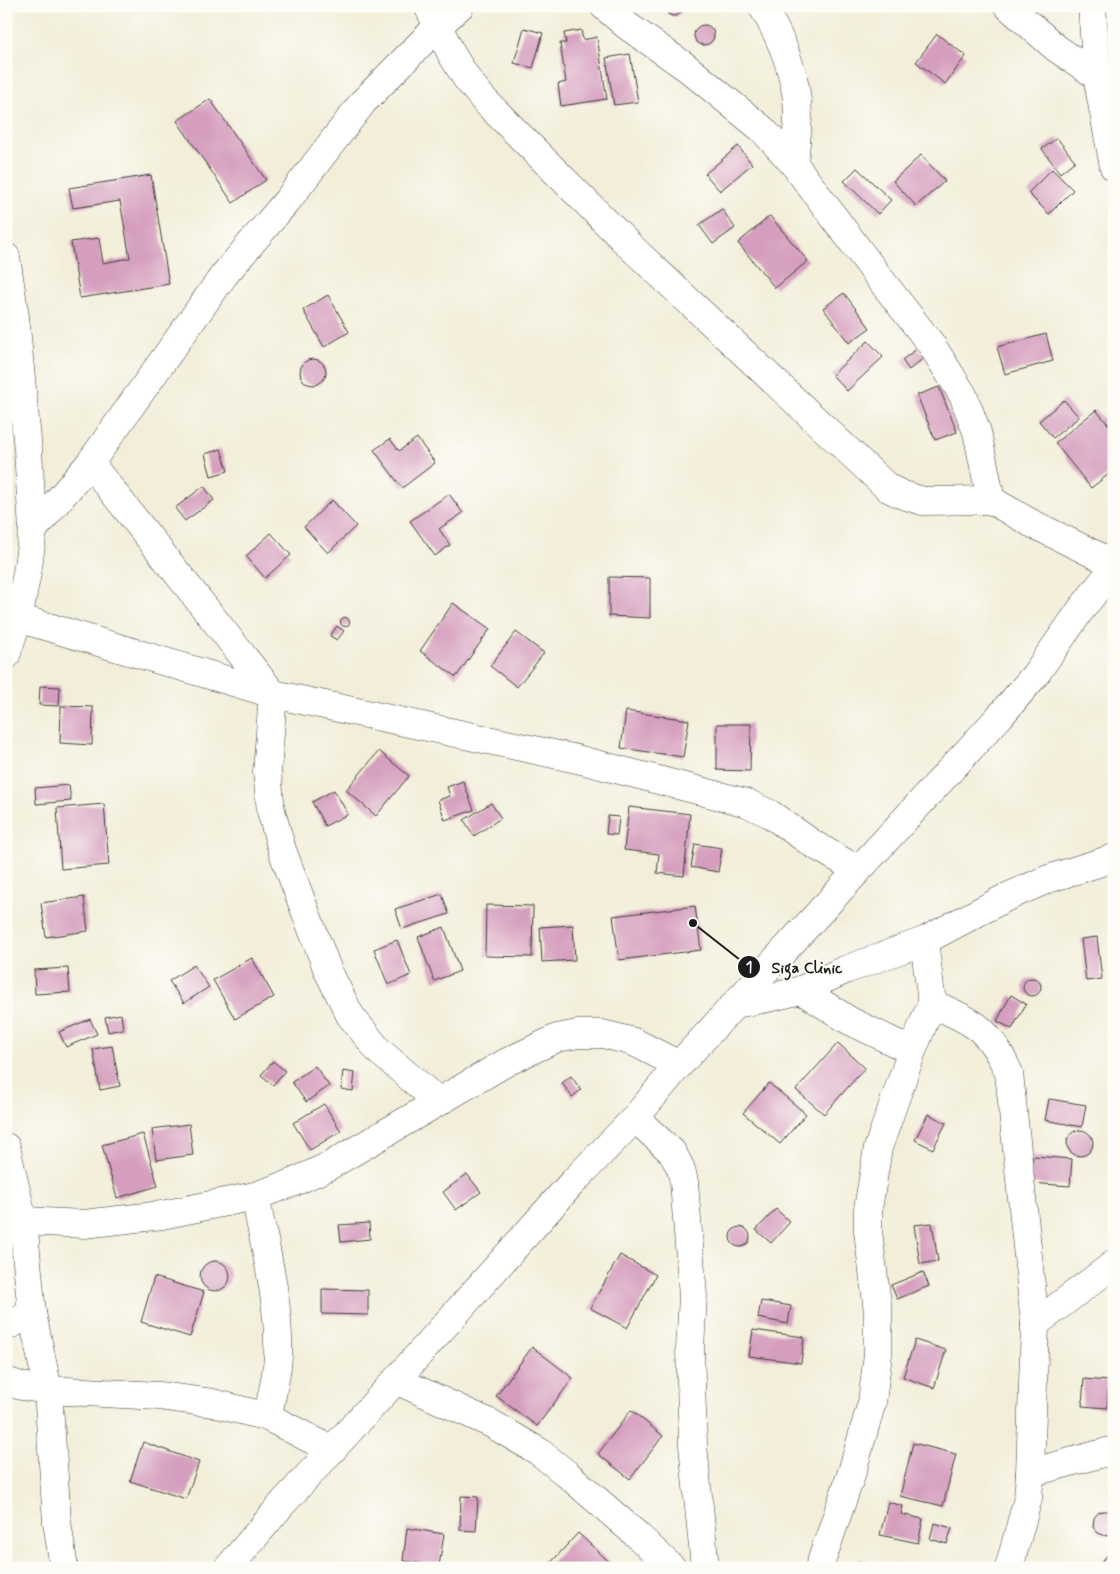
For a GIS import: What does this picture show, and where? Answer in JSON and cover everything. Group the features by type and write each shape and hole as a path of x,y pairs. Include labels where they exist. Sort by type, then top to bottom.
{"street":[{"path":"33,530 90,463 224,275 287,200 433,16 460,6"},
{"path":"604,6 626,25 686,67 762,129 794,164 931,344 963,395 977,432 991,500"},
{"path":"762,6 786,51 794,82 798,114 794,164"},
{"path":"1008,6 1056,48 1097,76"},
{"path":"1092,6 1097,76 1114,166"},
{"path":"228,1568 283,1503 572,1183 635,1118 679,1065 1001,715 1035,674 1114,566 991,500 922,501 888,488 631,247 484,100 467,79 452,55 433,16"},
{"path":"6,257 16,327 28,450 33,530 27,574 12,618 6,656"},
{"path":"90,463 273,694 267,772 271,811 282,850 328,971 350,1015 379,1051 439,1102"},
{"path":"12,618 273,694 577,759 747,803 770,814 813,844 858,870"},
{"path":"735,1004 801,990 845,970 924,941 1007,897 1048,879 1114,858"},
{"path":"819,1568 852,1472 872,1402 878,1354 878,1311 868,1231 868,1209 878,1148 912,1051 932,1003 924,941"},
{"path":"801,990 850,1021 912,1051"},
{"path":"932,1003 980,1028 1002,1056 1009,1073 1035,1324 1028,1498 1009,1568"},
{"path":"23,1221 84,1224 162,1215 255,1196 292,1183 329,1166 505,1063 557,1038 578,1034 603,1034 634,1042 679,1065"},
{"path":"635,1118 672,1152 681,1169 684,1182 693,1296 690,1349 693,1445 705,1568"},
{"path":"6,1147 23,1221 32,1313 48,1390 57,1522 64,1568"},
{"path":"255,1196 271,1277 277,1323 278,1357 268,1417"},
{"path":"1035,1324 1114,1264"},
{"path":"6,1327 32,1313"},
{"path":"396,1380 492,1424 538,1452 567,1474 672,1568"},
{"path":"6,1381 21,1386 48,1390 159,1396 213,1403 268,1417 332,1450"},
{"path":"1030,1473 1114,1450"}],"building":[{"path":"666,6 682,6 681,12 677,16 672,16 665,10"},
{"path":"704,25 711,28 714,35 711,42 704,45 697,42 694,35 697,28"},
{"path":"524,28 543,33 533,68 514,63"},
{"path":"581,30 583,40 597,37 607,99 561,106 558,84 566,82 560,43 566,43 564,33"},
{"path":"937,34 966,56 945,84 916,62"},
{"path":"630,54 638,102 614,105 606,58"},
{"path":"210,99 266,180 233,203 177,121"},
{"path":"1057,138 1075,161 1060,173 1042,149"},
{"path":"738,146 752,164 720,191 705,174"},
{"path":"921,155 945,181 916,206 893,181"},
{"path":"857,168 891,200 878,214 844,181"},
{"path":"1052,169 1073,190 1049,214 1028,193"},
{"path":"151,175 169,284 80,298 71,242 99,238 103,263 130,258 120,201 73,208 69,188"},
{"path":"722,209 735,228 713,244 699,225"},
{"path":"770,216 808,261 775,288 738,243"},
{"path":"844,293 870,328 849,343 823,308"},
{"path":"328,295 349,332 324,347 303,310"},
{"path":"1046,334 1053,361 1005,374 997,347"},
{"path":"868,341 883,357 847,391 832,375"},
{"path":"918,348 925,357 909,370 902,360"},
{"path":"313,359 322,363 326,372 322,381 313,385 304,381 300,372 304,363"},
{"path":"939,387 957,432 935,440 917,395"},
{"path":"1064,400 1079,417 1053,438 1039,421"},
{"path":"1096,410 1114,431 1114,470 1091,488 1055,443"},
{"path":"417,438 435,463 402,488 374,450 390,439 399,451"},
{"path":"221,449 228,471 211,476 205,454"},
{"path":"204,486 214,500 185,521 175,508"},
{"path":"449,494 463,513 439,529 450,545 435,556 410,521"},
{"path":"332,500 356,526 328,553 304,527"},
{"path":"271,533 291,555 265,578 246,556"},
{"path":"609,577 650,578 650,618 609,616"},
{"path":"453,603 490,629 456,677 420,651"},
{"path":"345,618 349,622 345,626 341,622"},
{"path":"337,626 344,631 337,640 330,636"},
{"path":"516,632 544,653 517,687 490,666"},
{"path":"40,686 60,687 59,706 39,705"},
{"path":"61,706 93,707 92,745 60,743"},
{"path":"626,711 689,720 683,757 621,748"},
{"path":"717,724 751,724 750,771 717,770"},
{"path":"379,751 409,776 376,816 346,790"},
{"path":"463,781 474,810 445,820 438,800 450,796 447,787"},
{"path":"69,785 71,801 36,804 35,788"},
{"path":"334,790 348,814 325,826 312,802"},
{"path":"491,803 501,818 474,836 464,820"},
{"path":"104,804 109,865 61,869 57,808"},
{"path":"629,807 690,814 684,876 657,873 659,854 624,850"},
{"path":"608,816 619,817 617,835 606,834"},
{"path":"695,844 722,848 718,872 691,867"},
{"path":"442,894 449,914 402,929 395,909"},
{"path":"84,897 88,931 46,937 41,903"},
{"path":"486,905 533,906 532,957 485,956"},
{"path":"695,906 701,950 619,960 613,916"},
{"path":"573,925 575,960 542,962 540,927"},
{"path":"444,927 460,971 434,981 418,937"},
{"path":"1097,937 1102,979 1086,981 1081,939"},
{"path":"397,940 411,975 388,985 374,949"},
{"path":"252,958 274,997 235,1019 213,980"},
{"path":"194,965 209,987 184,1003 169,981"},
{"path":"68,968 70,992 35,994 34,970"},
{"path":"1028,978 1036,978 1041,983 1039,994 1028,996 1023,991 1023,983"},
{"path":"1011,995 1026,1004 1012,1029 997,1021"},
{"path":"121,1014 123,1029 108,1032 105,1017"},
{"path":"90,1019 97,1034 66,1047 59,1032"},
{"path":"838,1043 865,1068 824,1114 796,1090"},
{"path":"112,1046 120,1086 100,1090 93,1049"},
{"path":"273,1061 285,1071 273,1085 261,1075"},
{"path":"315,1066 329,1086 306,1102 292,1082"},
{"path":"343,1071 355,1073 353,1091 341,1089"},
{"path":"571,1076 581,1090 572,1097 562,1083"},
{"path":"769,1083 806,1114 780,1144 743,1113"},
{"path":"1049,1099 1086,1105 1082,1127 1045,1120"},
{"path":"324,1104 341,1131 310,1150 293,1123"},
{"path":"928,1114 946,1123 933,1149 915,1140"},
{"path":"189,1124 193,1155 156,1160 152,1129"},
{"path":"1080,1130 1089,1134 1093,1143 1089,1152 1080,1156 1071,1152 1067,1143 1071,1134"},
{"path":"143,1134 158,1186 117,1198 102,1145"},
{"path":"1033,1156 1072,1159 1070,1186 1031,1183"},
{"path":"467,1174 481,1192 456,1210 443,1192"},
{"path":"776,1209 790,1222 771,1243 756,1230"},
{"path":"369,1223 370,1239 341,1242 339,1225"},
{"path":"932,1223 938,1261 920,1264 914,1225"},
{"path":"736,1227 744,1227 750,1233 750,1241 744,1247 736,1247 730,1241 730,1233"},
{"path":"620,1255 656,1275 627,1328 590,1308"},
{"path":"215,1261 221,1262 229,1270 229,1282 221,1290 215,1291 209,1290 201,1282 200,1276 201,1270 209,1262"},
{"path":"923,1272 929,1286 897,1299 891,1285"},
{"path":"154,1277 204,1292 190,1337 141,1322"},
{"path":"322,1289 368,1290 368,1315 322,1314"},
{"path":"761,1301 791,1306 788,1324 758,1318"},
{"path":"753,1330 804,1337 801,1363 749,1356"},
{"path":"915,1340 946,1350 934,1388 903,1377"},
{"path":"532,1347 573,1378 537,1426 496,1396"},
{"path":"1084,1379 1109,1381 1107,1408 1082,1406"},
{"path":"631,1410 663,1436 630,1479 598,1454"},
{"path":"143,1442 199,1462 186,1499 130,1481"},
{"path":"913,1443 956,1454 943,1506 900,1496"},
{"path":"461,1496 478,1497 476,1531 460,1530"},
{"path":"888,1502 903,1506 901,1514 923,1519 918,1543 880,1535"},
{"path":"1103,1511 1114,1514 1114,1533 1106,1536 1098,1533 1093,1527 1094,1518 1099,1512"},
{"path":"934,1523 952,1528 947,1544 930,1539"},
{"path":"407,1528 444,1534 439,1566 403,1561"},
{"path":"578,1533 616,1568 546,1568"},
{"path":"1114,1549 1114,1568 1095,1568"},
{"path":"857,1561 883,1567 883,1568 855,1568"}],"place":[{"name":"Siga Clinic","path":"693,923"}]}
